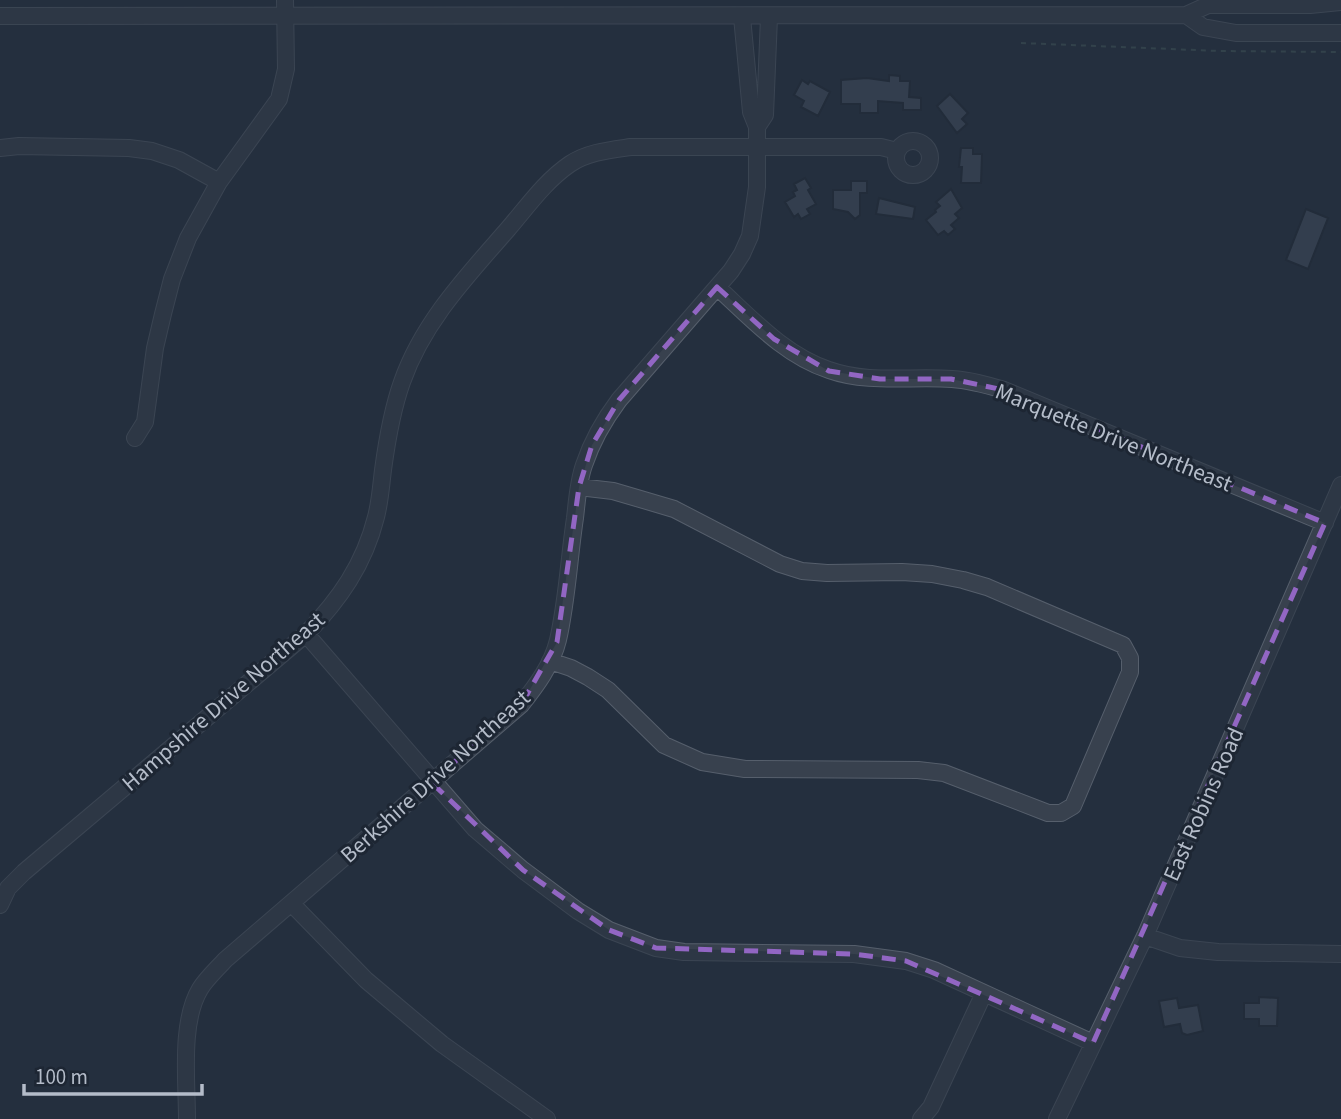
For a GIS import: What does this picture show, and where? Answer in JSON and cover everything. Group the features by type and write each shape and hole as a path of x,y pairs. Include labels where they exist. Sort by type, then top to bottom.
{"street":[{"path":"754,0 765,115 757,127"},
{"path":"0,16 43,8 285,8 756,17 1007,8 1186,15 1208,5 1310,5 1341,2"},
{"path":"135,438 145,422 155,348 172,279 188,239 219,182 279,99 286,69 285,8"},
{"path":"1186,15 1203,27 1236,33 1340,33"},
{"name":"Berkshire Drive Northeast","path":"187,1119 187,1039 199,989 225,960 521,705 550,662 559,632 583,467 603,422 718,287 742,254 750,236 757,187 757,127 751,113 756,17"},
{"path":"0,148 47,146 152,151 179,160 219,182"},
{"name":"Hampshire Drive Northeast","path":"0,905 8,888 24,872 306,634 340,597 356,573 377,516 391,422 402,380 423,335 446,300 549,181 572,163 600,151 631,147 881,147 897,151"},
{"name":"Marquette Drive Northeast","path":"718,287 800,358 829,371 880,379 951,379 1004,390 1325,523"},
{"name":"East Robins Road","path":"1057,1119 1145,936 1341,485"},
{"path":"550,662 571,668 608,690 664,745 702,762 745,769 918,770 944,773 1048,813 1061,813 1073,806 1130,672 1130,658 1122,645 986,587 932,574 827,573 802,570 780,564 674,509 613,491 579,488"},
{"path":"306,634 431,782 475,829 523,870 578,911 609,930 656,948 684,952 881,956 934,970 1093,1042"},
{"path":"292,904 376,988 442,1044 547,1119"},
{"path":"1145,936 1180,948 1217,952 1341,954"},
{"path":"921,1119 931,1107 984,993"}],"path":[{"path":"1021,43 1220,51 1341,52"}],"highlighted area":[{"path":"717,287 774,339 829,371 880,379 951,379 1004,390 1325,523 1093,1043 906,961 854,954 656,948 609,930 523,870 431,782 521,705 557,642 579,487 592,445 619,400"}],"building":[{"path":"889,75 900,76 900,81 910,81 909,97 921,98 921,110 903,110 903,103 878,101 878,113 860,113 860,104 841,104 841,80 867,78 889,81"},
{"path":"802,80 808,84 810,81 830,92 818,116 801,107 804,101 794,95"},
{"path":"950,94 968,113 962,119 967,124 957,133 937,106"},
{"path":"961,148 973,148 973,154 982,154 981,183 961,183"},
{"path":"805,178 816,204 807,209 810,214 801,219 798,214 794,217 785,202 795,196 793,192 797,190 794,184"},
{"path":"851,181 867,181 867,193 860,193 860,215 855,219 848,212 833,209 833,190 851,190"},
{"path":"951,189 962,208 955,214 959,218 951,225 955,229 948,235 944,231 938,235 926,220 940,206 936,202"},
{"path":"879,198 915,207 913,219 876,214"},
{"path":"1306,209 1328,218 1308,269 1286,260"},
{"path":"1259,997 1278,998 1277,1026 1259,1026 1259,1019 1244,1019 1244,1003 1259,1003"},
{"path":"1177,998 1179,1008 1198,1005 1203,1031 1187,1035 1182,1033 1180,1024 1164,1027 1159,1001"}]}
